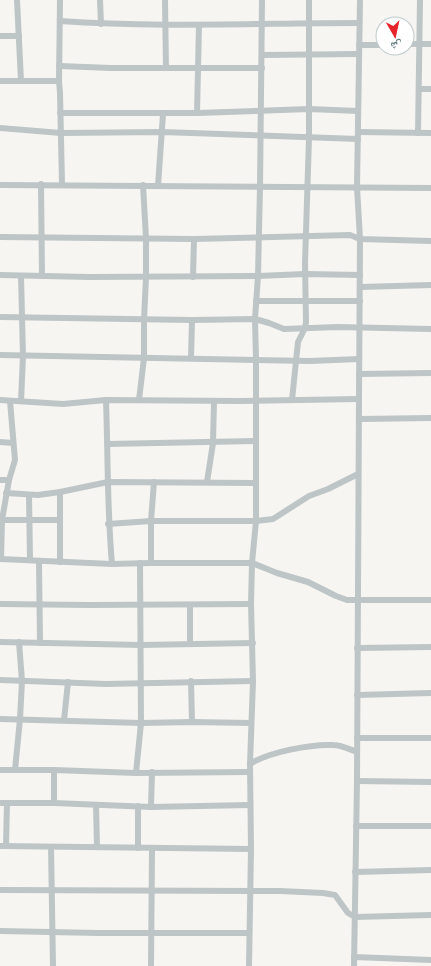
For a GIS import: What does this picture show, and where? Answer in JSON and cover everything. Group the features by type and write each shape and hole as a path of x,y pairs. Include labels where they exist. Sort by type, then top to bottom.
{"street":[{"path":"17,0 21,81"},
{"path":"60,0 59,81 62,184"},
{"path":"100,0 101,24"},
{"path":"165,0 166,68"},
{"path":"249,966 251,849 250,764 253,681 251,604 252,563 256,521 255,319 258,276 260,188 260,112 263,23 262,0"},
{"path":"292,400 298,342 305,328 306,322 305,274 309,138 308,0"},
{"path":"354,966 357,782 360,301 360,239 357,187 360,0"},
{"path":"418,133 420,0"},
{"path":"60,21 101,24 199,25 263,23 360,23"},
{"path":"197,113 199,25"},
{"path":"0,36 19,36"},
{"path":"415,44 431,44"},
{"path":"359,45 375,45"},
{"path":"262,55 359,54"},
{"path":"59,66 111,68 262,68"},
{"path":"0,81 59,81"},
{"path":"419,89 431,89"},
{"path":"60,113 163,114 309,110 358,111"},
{"path":"158,186 163,114"},
{"path":"0,128 61,132 162,132 358,139"},
{"path":"358,132 431,133"},
{"path":"41,184 42,276"},
{"path":"0,185 62,184 260,188 431,188"},
{"path":"140,400 144,358 146,277 146,238 143,185"},
{"path":"0,237 42,236 194,239 350,235 360,239 431,241"},
{"path":"193,277 194,239"},
{"path":"0,275 193,277 305,274 360,275"},
{"path":"21,276 23,356 21,401"},
{"path":"360,287 431,285"},
{"path":"256,301 360,301"},
{"path":"0,317 144,320 255,319 284,329 359,327 431,329"},
{"path":"191,358 192,320"},
{"path":"0,355 296,360 359,359"},
{"path":"359,374 431,373"},
{"path":"0,400 63,404 106,400 255,401 359,399"},
{"path":"106,400 108,444 108,524 112,564"},
{"path":"10,401 15,460 9,480 1,520 0,559 112,564 252,563 277,573 308,582 347,600 431,600"},
{"path":"207,482 213,443 214,401"},
{"path":"359,419 431,418"},
{"path":"0,442 13,443"},
{"path":"108,444 255,442"},
{"path":"108,524 151,521 256,521 276,518 309,496 328,489 358,474"},
{"path":"0,480 9,480"},
{"path":"6,493 29,495 60,492 108,482 255,483"},
{"path":"151,563 151,521 154,482"},
{"path":"60,492 60,562"},
{"path":"29,495 30,560"},
{"path":"1,520 60,520"},
{"path":"39,560 40,643"},
{"path":"136,773 141,723 140,563"},
{"path":"0,604 251,604"},
{"path":"190,605 190,644"},
{"path":"0,642 141,645 253,643"},
{"path":"15,770 22,680 20,642"},
{"path":"357,648 431,647"},
{"path":"0,680 141,684 191,681 253,681"},
{"path":"191,681 192,722"},
{"path":"64,720 68,682"},
{"path":"357,695 431,693"},
{"path":"0,719 141,723 251,723"},
{"path":"357,738 431,738"},
{"path":"250,764 264,757 318,746 335,745 357,752"},
{"path":"0,770 136,773 250,772"},
{"path":"54,770 54,803"},
{"path":"151,807 152,772"},
{"path":"357,782 431,782"},
{"path":"0,803 54,803 151,807 250,805"},
{"path":"7,803 3,846 251,849"},
{"path":"96,805 97,848"},
{"path":"138,806 138,848"},
{"path":"356,826 431,826"},
{"path":"51,847 53,966"},
{"path":"151,966 152,848"},
{"path":"355,872 431,870"},
{"path":"0,890 250,891 332,894 337,897 348,912 354,917 431,916"},
{"path":"0,931 152,934 249,933"},
{"path":"354,957 431,960"}]}
